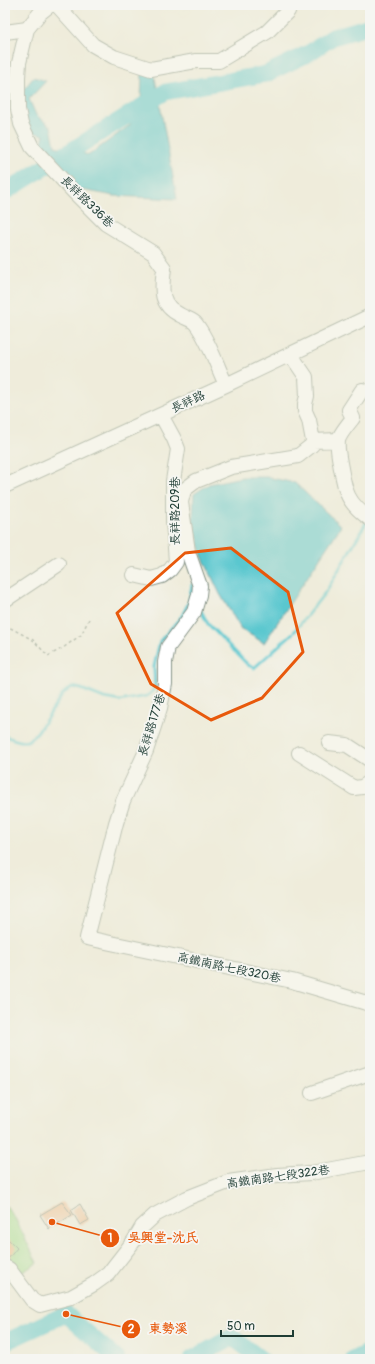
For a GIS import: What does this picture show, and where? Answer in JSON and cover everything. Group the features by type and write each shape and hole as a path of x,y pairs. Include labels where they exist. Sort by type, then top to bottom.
{"street":[{"name":"長祥路336巷","path":"50,5 40,13 27,29 19,63 18,77 18,109 21,124 32,147 106,224 153,253 164,268 162,290 164,302 176,313 195,322 202,333 226,385"},
{"path":"57,5 93,44 114,57 151,69 196,61 219,61 267,32 288,11 290,5"},
{"path":"5,32 27,29"},
{"name":"長祥路","path":"5,486 291,355 370,316"},
{"path":"291,355 306,377 307,396 305,411 309,420 313,441 338,440"},
{"path":"362,390 349,410 353,418 338,440 338,453 344,489 348,497 370,519"},
{"name":"長祥路209巷","path":"134,575 151,579 162,576 170,570 176,562 173,521 173,481 178,449 161,415"},
{"name":"長祥路177巷","path":"87,938 116,823 123,801 146,751 160,708 165,684 165,662 168,647 194,612 199,595 200,586 188,552 183,519 181,502 184,490 196,481 231,467 298,456 309,448 313,441"},
{"path":"5,600 59,564"},
{"path":"329,743 347,746 370,760"},
{"path":"299,753 354,788 362,787 370,782"},
{"name":"高鐵南路七段320巷","path":"87,938 292,981 370,1004"},
{"path":"312,1093 370,1073"},
{"name":"高鐵南路七段322巷","path":"5,1267 9,1269 32,1300 40,1305 71,1297 108,1274 133,1242 142,1227 155,1215 186,1198 228,1182 277,1175 311,1173 370,1162"}],"path":[{"path":"5,625 33,640 48,656 63,648 81,635 89,618"}],"highlighted area":[{"path":"231,548 288,592 303,652 262,698 211,720 151,684 117,613 185,553"}],"green space":[{"path":"5,1204 16,1220 37,1263 19,1274 5,1265"}],"water":[{"path":"142,72 154,72 177,199 114,196 72,188 39,152 44,135 27,131 17,97 34,77 46,81 29,99 36,115 51,127 55,146 89,155 130,125 141,101"},
{"path":"242,477 267,477 295,483 341,526 264,643 241,629 220,594 202,556 193,520 194,494 209,484"}],"building":[{"path":"62,1202 72,1215 49,1229 40,1215"},
{"path":"80,1204 89,1220 80,1225 71,1210"},
{"path":"5,1236 17,1248 8,1259 5,1259"}],"waterway":[{"path":"5,192 165,92 266,74 309,53 333,37 370,26"},
{"path":"200,609 208,624 248,665 254,668 294,632 327,590 367,521"},
{"path":"5,736 22,741 27,741 32,738 42,726 60,698 72,687 104,698 120,701 147,696 151,693 155,687 154,667 160,641 182,616 189,602 192,585 193,593"},
{"path":"5,1342 66,1314 117,1359"},
{"path":"192,1359 232,1337 261,1359"},
{"path":"354,1359 370,1351"}],"place":[{"name":"吳興堂-沈氏","path":"52,1222"},
{"name":"東勢溪","path":"66,1314"}]}
